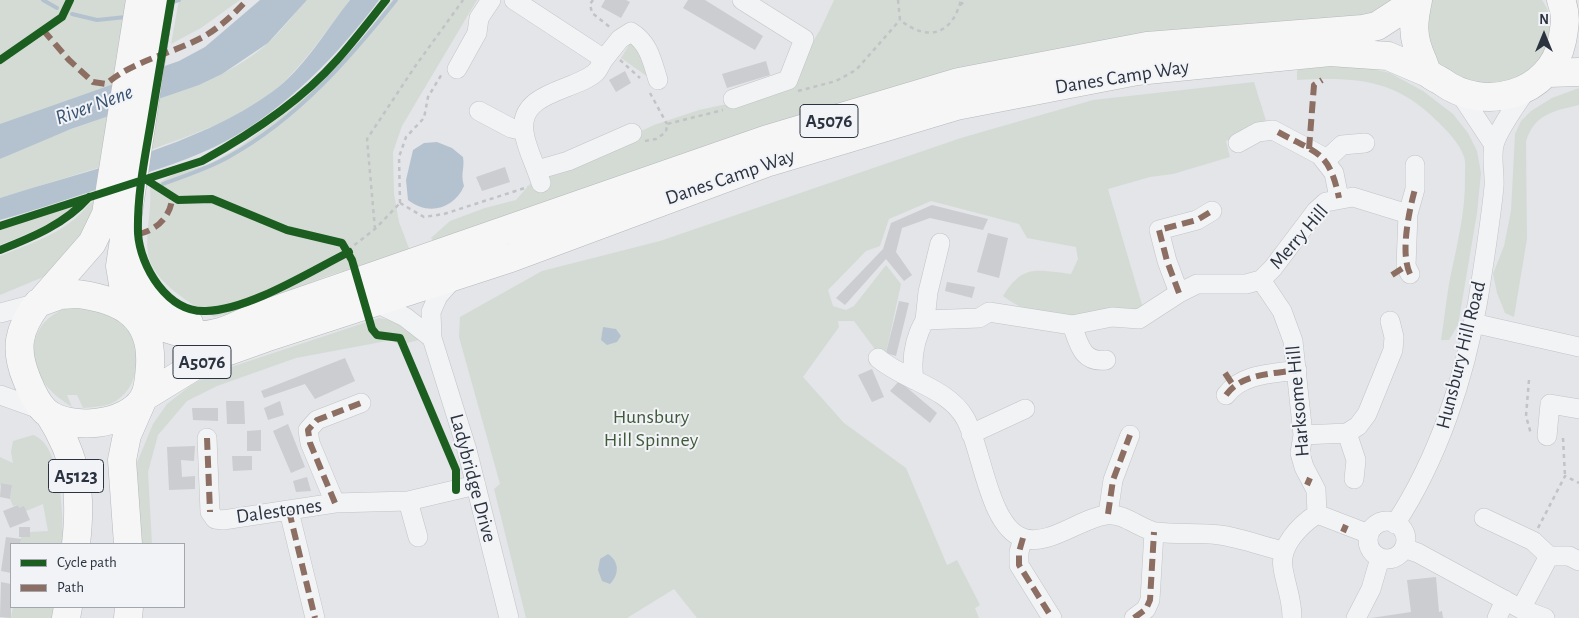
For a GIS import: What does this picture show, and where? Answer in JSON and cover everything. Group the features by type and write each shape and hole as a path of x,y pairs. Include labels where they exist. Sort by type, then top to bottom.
{"highway":[{"name":"A5076","path":"136,315 123,284 120,266 120,212 140,0"},
{"name":"A5076","path":"160,0 120,212 141,286 159,306 173,316 191,324 234,325"},
{"path":"1418,0 1413,20 1413,34 1428,73"},
{"name":"Danes Camp Way","path":"136,315 168,330 192,334 216,333 234,325 765,140 959,82 1147,46 1362,29 1377,26 1418,0"},
{"path":"1538,80 1560,52 1568,11"},
{"name":"Danes Camp Way","path":"143,399 206,360 372,311 458,274 511,258 769,162 956,106 1137,71 1330,52 1388,56 1428,73 1459,92"},
{"path":"1459,92 1486,97 1506,95 1538,80 1579,72"},
{"name":"A5076","path":"40,301 120,212"},
{"path":"78,294 95,296 117,303 136,315 150,349 149,380 143,399 133,409 103,423 80,424 47,412 26,377 19,359 18,346 25,323 40,301 78,294"},
{"name":"A5123","path":"128,543 122,460 127,435 143,399"},
{"name":"A5123","path":"47,412 68,448 76,474 79,492 76,543"}],"street":[{"path":"453,66 477,33 479,18 491,0"},
{"path":"514,0 614,47"},
{"path":"733,99 788,80 804,39 742,0"},
{"path":"632,133 539,176 524,131 526,117 530,108 539,99 595,72 614,47 631,32 641,38 648,48 649,82"},
{"name":"Hunsbury Hill Road","path":"1395,524 1424,477 1440,438 1474,323 1494,185 1494,145 1509,115 1538,80"},
{"path":"1459,92 1494,145"},
{"path":"479,111 511,128 524,131"},
{"path":"1238,143 1258,132 1266,130 1278,132 1326,160 1342,145 1365,143"},
{"name":"Merry Hill","path":"1326,160 1334,173 1338,198"},
{"path":"1403,271 1408,214 1415,189 1415,165"},
{"name":"Merry Hill","path":"1261,280 1282,257 1316,210 1326,202 1338,198 1352,197 1408,214"},
{"path":"1180,293 1167,261 1156,223 1197,220 1212,211"},
{"path":"914,380 912,363 917,332 925,320 928,292 940,243"},
{"name":"Ladybridge Drive","path":"458,274 438,296 431,312 432,338 476,485 509,618"},
{"path":"925,320 979,318 989,312 1072,325 1112,317 1139,319 1197,284 1246,284 1261,280"},
{"name":"Harksome Hill","path":"1261,280 1282,311 1293,341 1303,435 1301,460 1316,490 1317,514"},
{"path":"0,313 40,301"},
{"path":"372,311 405,317 432,338"},
{"path":"1303,435 1347,433 1358,426 1367,414 1393,350 1394,337 1390,322"},
{"path":"1474,323 1579,347"},
{"path":"1072,325 1083,354 1090,360 1106,360"},
{"path":"878,358 887,366 938,394 968,426 981,470 1001,517 1010,529 1023,538 1038,539 1054,535 1088,519 1108,514 1130,520 1154,532 1222,535 1283,551"},
{"path":"1228,384 1260,375 1297,370"},
{"path":"0,395 47,412"},
{"name":"Dalestones","path":"335,503 310,443 308,430 318,420 362,403"},
{"path":"1547,436 1550,404 1579,409"},
{"path":"968,426 1025,410"},
{"path":"1347,433 1356,460 1354,480"},
{"path":"1108,514 1113,480 1130,435"},
{"name":"Dalestones","path":"207,438 210,512 215,519 289,511 335,503 408,501 476,485"},
{"path":"408,501 418,537"},
{"path":"289,511 315,618"},
{"path":"1292,618 1292,600 1282,567 1283,551 1299,529 1317,514 1369,534"},
{"path":"1484,518 1532,540 1549,556 1569,556 1579,561"},
{"path":"1383,522 1395,524 1404,533 1404,548 1395,557 1380,558 1370,550 1369,534 1377,524 1383,522"},
{"path":"1134,618 1146,610 1150,600 1154,532"},
{"path":"1023,538 1018,552 1019,566 1052,618"},
{"path":"1404,548 1418,553 1513,605 1545,618"},
{"path":"1497,618 1513,605 1549,556"},
{"path":"1356,618 1371,588 1380,558"}],"path":[{"path":"375,230 367,139 414,68 463,0"},
{"path":"593,0 590,4 592,13 601,22 614,47 626,64 649,82 661,117 667,124"},
{"path":"836,81 856,70 900,20 898,0"},
{"path":"900,20 912,29 924,33 940,31 953,19 961,0"},
{"path":"959,6 966,0"},
{"path":"340,256 350,254 400,203 399,157 406,138 424,118 428,97 453,66"},
{"path":"342,243 350,254"},
{"path":"372,311 372,329 377,334 400,338 456,470 456,490"},
{"path":"1532,540 1565,476 1579,483"}],"green space":[{"path":"0,0 130,0 115,98 0,139"},
{"path":"179,0 240,0 201,28 171,44"},
{"path":"307,0 350,0 285,81 261,101 231,118 150,150 159,98 217,76 243,62 268,43"},
{"path":"392,0 477,0 402,126 393,152 394,194 399,222 410,251 327,276 246,309 214,317 195,306 165,283 151,264 147,246 150,188 174,174 210,164 239,147 287,112 327,77 361,40"},
{"path":"834,0 1397,0 1389,8 1360,16 435,244 431,238 450,221 485,208 516,200 530,184 654,125 699,110 732,103 801,61 820,30"},
{"path":"1431,0 1542,0 1549,13 1550,28 1548,42 1532,68 1521,79 1507,86 1493,89 1442,73 1426,47 1428,6"},
{"path":"632,40 638,45 648,77 621,58"},
{"path":"1305,63 1355,65 1390,73 1423,91 1453,114 1468,133 1477,151 1481,173 1477,213 1458,325 1449,340 1441,340 1465,189 1465,159 1459,146 1437,121 1421,107 1389,88 1355,80 1297,80 1297,71"},
{"name":"Hunsbury Hill Spinney","path":"1254,82 1267,124 1226,141 1230,157 1173,174 1150,177 1108,189 1143,308 1071,317 1053,316 1019,306 1003,296 1017,278 1024,274 1039,271 1071,274 1078,259 1076,247 1027,238 1019,224 931,201 889,219 880,246 866,251 828,290 833,306 846,310 854,306 886,265 901,284 886,353 877,352 854,321 838,321 839,327 803,377 844,423 906,468 947,565 957,560 980,605 975,608 979,618 697,618 674,589 627,618 526,618 494,489 500,484 459,337 460,317 542,271 660,241 961,138 1093,100"},
{"path":"1579,88 1579,105 1561,109 1540,119 1534,125 1526,141 1527,239 1514,317 1505,313 1497,293 1493,274 1504,246 1511,211 1515,134 1521,121 1531,111 1552,98"},
{"path":"113,114 104,166 0,198 0,159 41,140"},
{"path":"100,199 87,234 48,275 0,295 0,256 52,234 71,222 91,203"},
{"path":"75,205 68,212 50,223 0,245 0,229"},
{"path":"85,307 109,313 121,321 129,330 137,354 134,378 129,389 121,398 107,405 83,408 77,395 67,395 72,407 49,389 37,371 33,350 38,331 52,315 68,308"},
{"path":"379,318 402,324 412,331 419,340 399,345 392,340 296,358 217,386 187,401 158,435 148,472 152,543 138,543 136,465 153,424 167,404 190,386 213,373"},
{"path":"33,435 43,441 50,452 59,483 63,543 20,543 21,537 30,532 48,531 43,504 26,511 19,508 18,505 13,506 10,499 12,485 2,483 0,486 0,457 13,463 11,452 13,441"},
{"path":"13,608 55,608 54,618 11,618"}],"water":[{"name":"River Nene","path":"260,0 307,0 268,43 222,74 199,85 71,129 0,159 0,124 179,61 205,47"},
{"path":"350,0 379,0 347,40 310,79 270,113 248,128 226,141 174,164 0,220 0,198 141,155 211,127 243,111 284,83 314,49"},
{"path":"437,142 452,148 463,157 462,178 464,186 460,194 447,205 440,208 424,208 408,200 406,180 413,150 424,143"},
{"path":"603,327 616,329 621,336 617,342 607,345 601,340"},
{"path":"608,554 615,561 617,569 615,577 610,584 602,581 598,570 600,559"}],"building":[{"path":"605,0 626,0 630,2 621,18 601,7"},
{"path":"688,0 705,0 763,36 755,50 683,8"},
{"path":"766,61 770,75 727,88 722,74"},
{"path":"625,71 631,83 616,92 609,80"},
{"path":"505,167 510,182 482,191 476,177"},
{"path":"932,205 988,219 983,230 930,218 902,228 896,252 912,275 904,281 886,259 845,305 836,298 883,249 891,223"},
{"path":"988,233 1008,238 999,278 977,272"},
{"path":"947,282 975,287 972,298 945,291"},
{"path":"899,301 909,303 896,356 886,353"},
{"path":"345,358 355,381 315,399 305,384 264,398 261,391"},
{"path":"872,369 884,397 872,402 858,375"},
{"path":"899,381 937,413 930,423 890,391"},
{"path":"226,401 244,401 245,424 227,424"},
{"path":"280,401 284,415 268,420 264,408"},
{"path":"192,408 218,408 218,421 193,420"},
{"path":"288,424 305,467 291,473 273,431"},
{"path":"261,430 261,451 247,451 247,431"},
{"path":"195,446 194,461 181,460 182,477 195,476 195,489 169,490 167,447"},
{"path":"232,456 252,456 252,470 233,471"},
{"path":"307,477 311,491 296,492 293,481"},
{"path":"1,483 12,485 10,499 0,497"},
{"path":"18,505 19,508 24,506 30,520 10,528 3,511"},
{"path":"19,527 30,527 30,537 19,537"},
{"path":"6,537 21,539 20,543 10,543 10,573 1,571"},
{"path":"1436,577 1439,612 1442,611 1443,618 1371,618 1411,612 1407,580"},
{"path":"1,582 10,584 11,618 0,617"}],"waterway":[{"path":"43,0 57,8"},
{"path":"169,3 179,0"},
{"path":"163,184 222,160 255,141 278,124 321,86 341,65 396,0"},
{"path":"72,14 97,20 126,17"}],"marked path":[{"path":"43,30 69,60 93,82 106,84 128,69 203,37 226,20 247,0"},
{"path":"1309,149 1314,85 1322,80"},
{"path":"1278,132 1312,150 1326,162 1331,171 1339,198"},
{"path":"1410,274 1407,265 1406,244 1408,220 1415,189"},
{"path":"138,234 151,230 166,217 172,198"},
{"path":"1179,293 1167,261 1159,230 1197,220 1212,211"},
{"path":"1392,275 1406,266"},
{"path":"1226,395 1240,382 1249,378 1297,370"},
{"path":"1225,373 1233,385"},
{"path":"335,503 310,443 308,430 317,420 361,403"},
{"path":"1108,514 1113,480 1130,435"},
{"path":"207,438 210,512"},
{"path":"1307,485 1310,478"},
{"path":"289,511 315,618"},
{"path":"1343,532 1346,525"},
{"path":"1134,618 1146,609 1150,600 1154,532"},
{"path":"1023,538 1019,552 1019,565 1052,618"}],"cycle path":[{"path":"0,60 62,17 70,0"},
{"path":"171,0 143,166 138,220 138,233 144,260 158,286 168,296 192,310 223,309 279,289 349,252"},
{"path":"0,226 202,161 220,151 274,116 307,90 337,60 386,0"},
{"path":"145,179 178,200 212,199 287,230 342,243 352,260 372,329 377,335 400,338 456,470 456,490"},
{"path":"0,250 48,229 70,215 89,197"}]}
